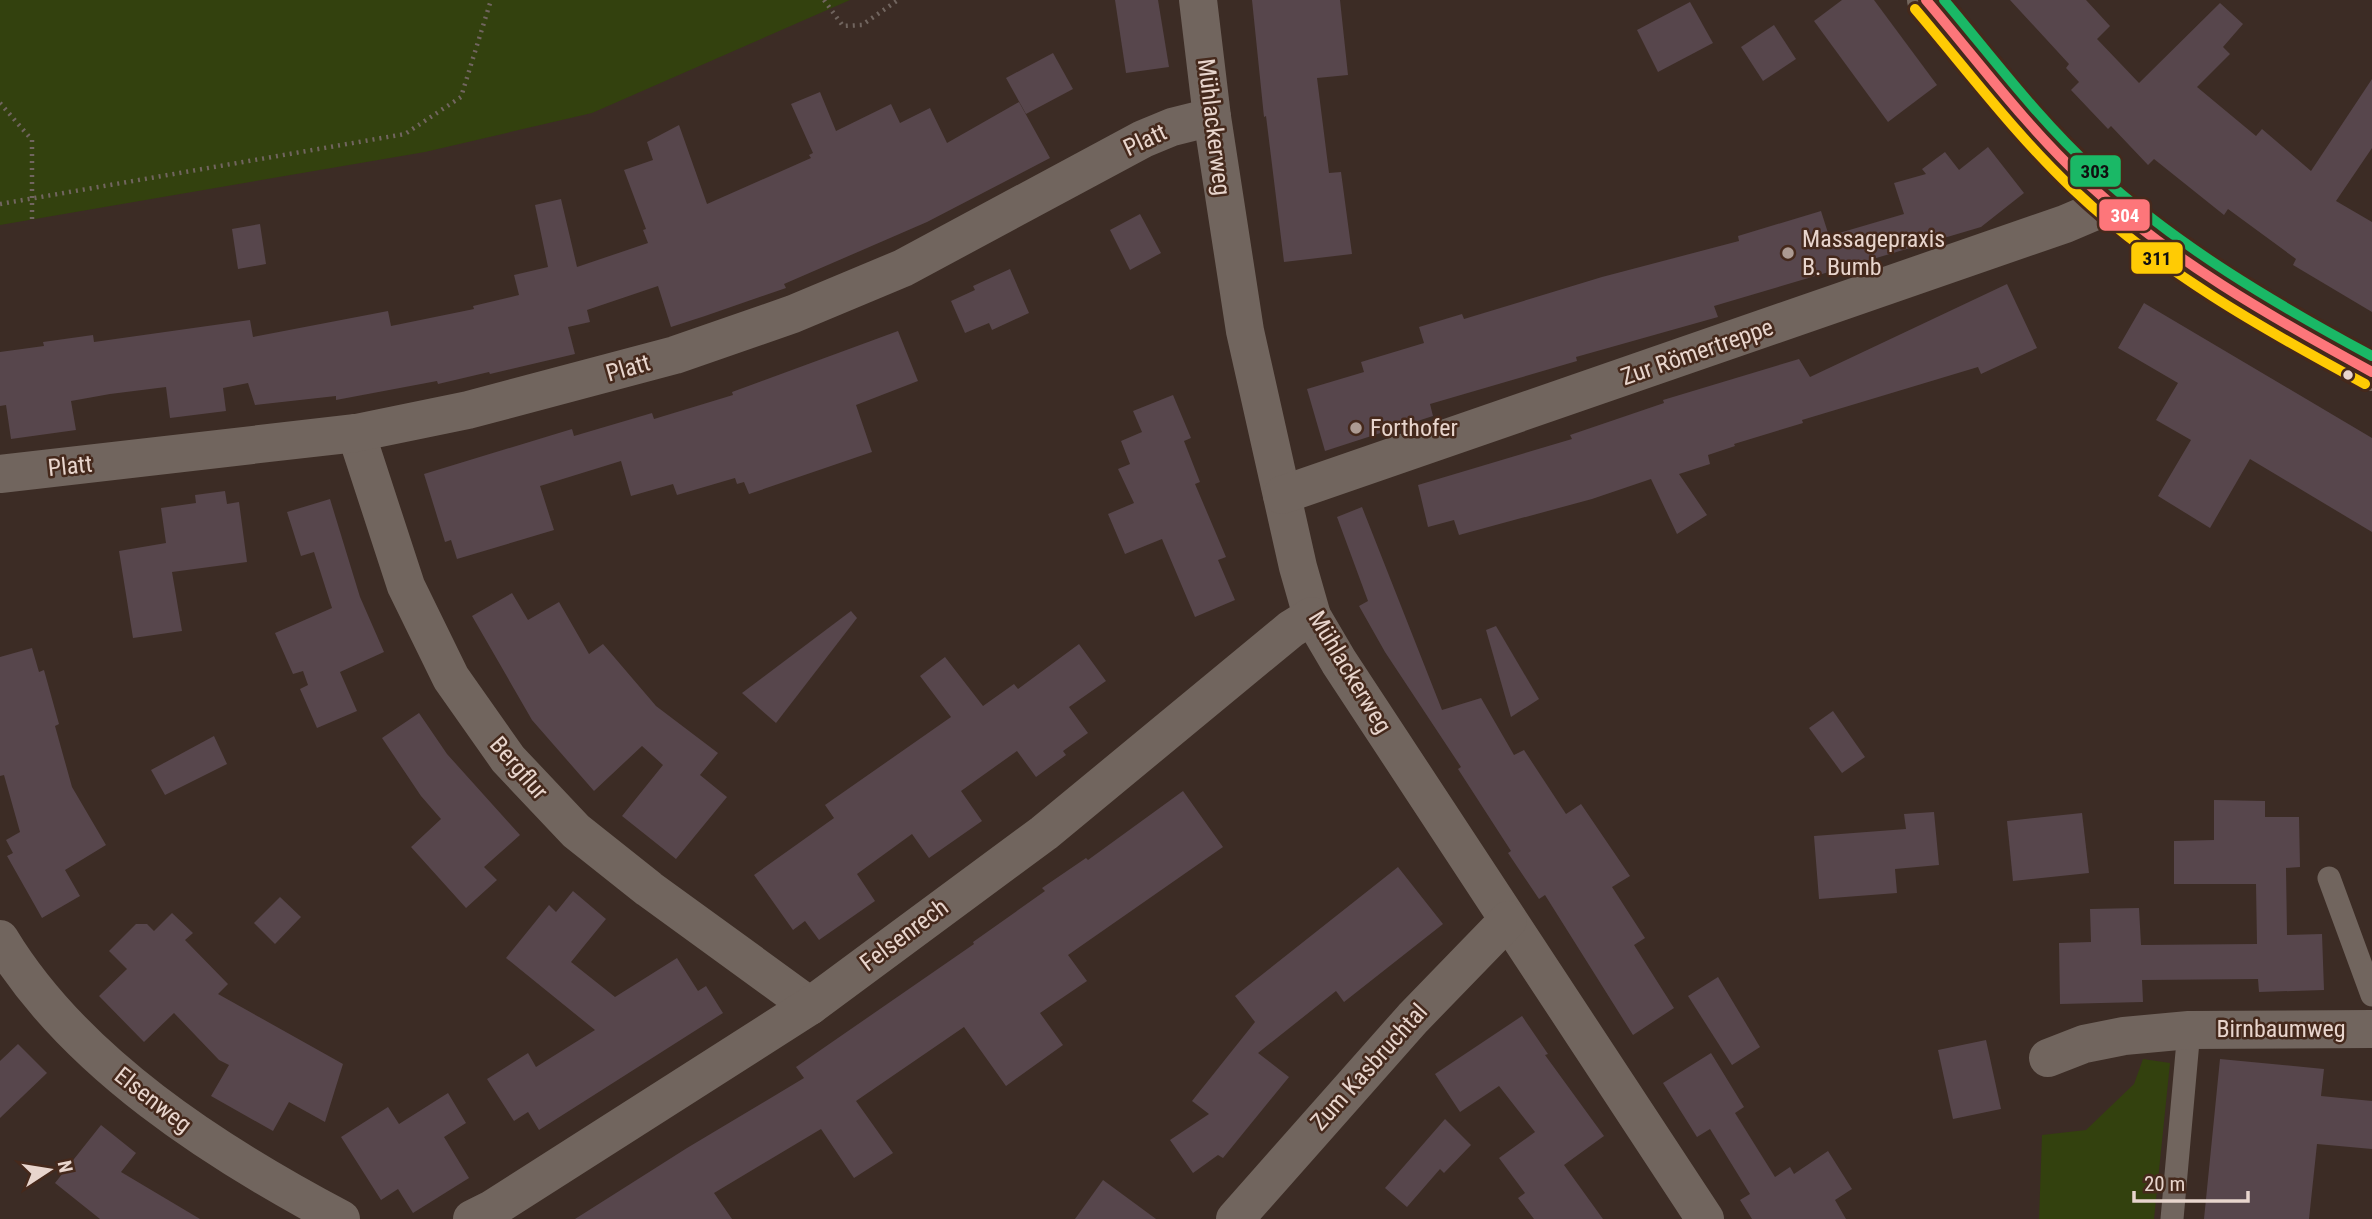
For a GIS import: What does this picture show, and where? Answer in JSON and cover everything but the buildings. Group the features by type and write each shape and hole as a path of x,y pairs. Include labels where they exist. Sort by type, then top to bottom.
{"street":[{"name":"Mühlackerweg","path":"1198,0 1212,117 1245,331 1312,616 1339,663 1705,1219"},
{"path":"1926,0 2051,148 2112,204 2189,263 2319,343 2372,372"},
{"name":"Platt","path":"0,474 356,433 468,410 676,355 793,314 903,268 1143,139 1172,127 1212,117"},
{"name":"Zur Römertreppe","path":"1282,495 2065,224 2112,204"},
{"name":"Bergflur","path":"356,433 406,586 450,678 508,759 576,831 649,889 810,1006"},
{"name":"Felsenrech","path":"471,1219 492,1209 810,1006 1044,833 1291,629 1312,616"},
{"name":"Zum Kasbruchtal","path":"1235,1219 1413,1018 1508,920"},
{"name":"Elsenweg","path":"0,939 38,994 104,1062 211,1144 341,1219"},
{"name":"Birnbaumweg","path":"2048,1058 2084,1044 2124,1036 2189,1030 2372,1029"}],"lane":[{"name":"Birnbaumweg","path":"2329,878 2372,995"},
{"name":"Birnbaumweg","path":"2172,1219 2189,1030"}],"path":[{"path":"0,204 405,134 461,97 491,0"},
{"path":"824,0 843,26 862,25 898,0"},
{"path":"0,103 32,140 32,223"}],"green space":[{"path":"0,0 850,0 592,113 425,152 0,225"},
{"path":"2143,1059 2170,1063 2154,1219 2039,1219 2042,1135 2086,1130 2134,1084"}],"transit line":[{"name":"304","path":"1926,0 2042,138 2117,209 2222,285 2372,372"},
{"name":"303","path":"1944,0 2055,131 2126,198 2227,272 2372,356"},
{"name":"311","path":"1915,9 2031,146 2106,218 2140,246 2213,296 2288,342 2365,384"}],"place":[{"name":"Massagepraxis B. Bumb","path":"1788,253"},
{"name":"Forthofer","path":"1356,428"}]}
